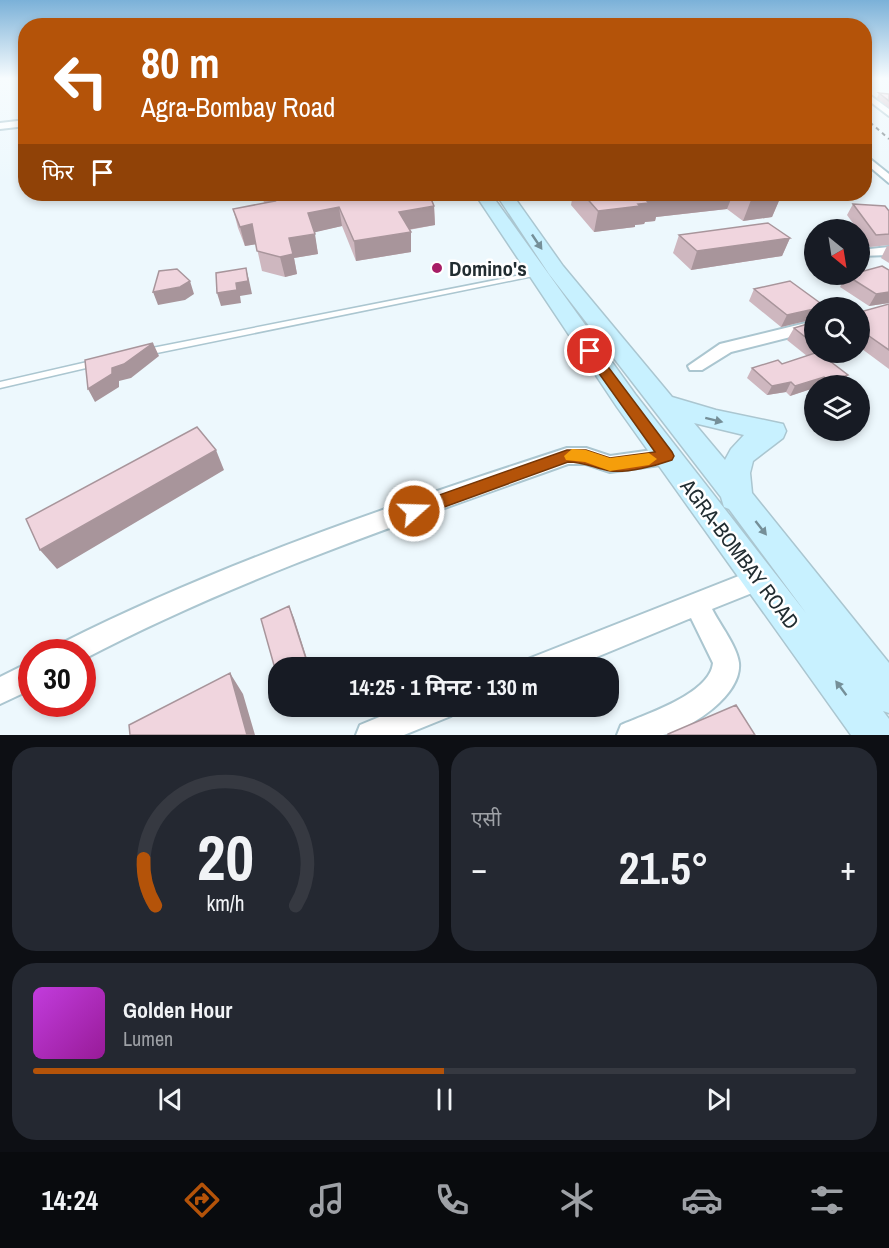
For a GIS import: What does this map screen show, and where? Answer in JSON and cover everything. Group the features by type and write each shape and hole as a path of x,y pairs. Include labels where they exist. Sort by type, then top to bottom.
{"main road":[{"name":"AGRA-BOMBAY ROAD","path":"488,201 630,408 876,735"},
{"name":"AGRA-BOMBAY ROAD","path":"509,201 556,270 658,401 738,497 889,694"},
{"path":"630,408 658,401 716,420 773,431 749,445 734,467 738,497 705,507"},
{"path":"666,456 697,448"}],"street":[{"path":"0,126 18,124"},
{"path":"872,166 889,180"},
{"path":"870,253 889,252"},
{"path":"696,366 726,348 804,328"},
{"path":"94,639 217,581 567,456 586,456 610,464 666,456"},
{"path":"564,657 759,579"},
{"path":"631,735 705,699 722,684 727,670 726,662 696,603"},
{"path":"0,692 18,682"},
{"path":"370,735 414,717"}],"lane":[{"path":"142,353 536,274"},
{"path":"0,385 107,361"}],"building":[{"path":"275,201 432,201 434,206 399,212 411,232 354,241 339,207 308,213 315,234 289,238 293,254 280,257 257,251 252,224 240,227 233,209"},
{"path":"589,201 647,201 649,203 638,204 640,206 598,211"},
{"path":"853,204 885,206 889,211 889,234 876,235 870,227 870,219 864,219"},
{"path":"768,223 790,238 697,251 679,235"},
{"path":"882,266 889,270 889,292 876,294 862,285 870,285 870,269"},
{"path":"246,268 248,281 236,283 237,290 217,293 216,273"},
{"path":"177,269 190,281 180,287 153,292 159,271"},
{"path":"790,281 812,297 804,297 804,311 787,315 754,289"},
{"path":"889,304 889,350 870,337 870,309"},
{"path":"804,325 804,336 794,328"},
{"path":"153,343 124,364 112,368 112,374 88,389 85,360"},
{"path":"804,357 804,363 832,363 848,375 804,375 804,383 795,386 791,382 772,386 752,368 778,360 782,364"},
{"path":"197,427 216,450 40,550 26,519"},
{"path":"289,606 305,657 272,657 261,619"},
{"path":"230,673 247,735 130,735 129,725"},
{"path":"736,705 755,735 668,735 668,734"}],"railway":[{"path":"872,124 889,139"}],"slow traffic":[{"path":"572,456 586,456 610,464 649,459"}],"place":[{"name":"Domino's","path":"437,268"}],"route":[{"path":"414,511 567,456 586,456 610,464 666,456 590,351"}]}
